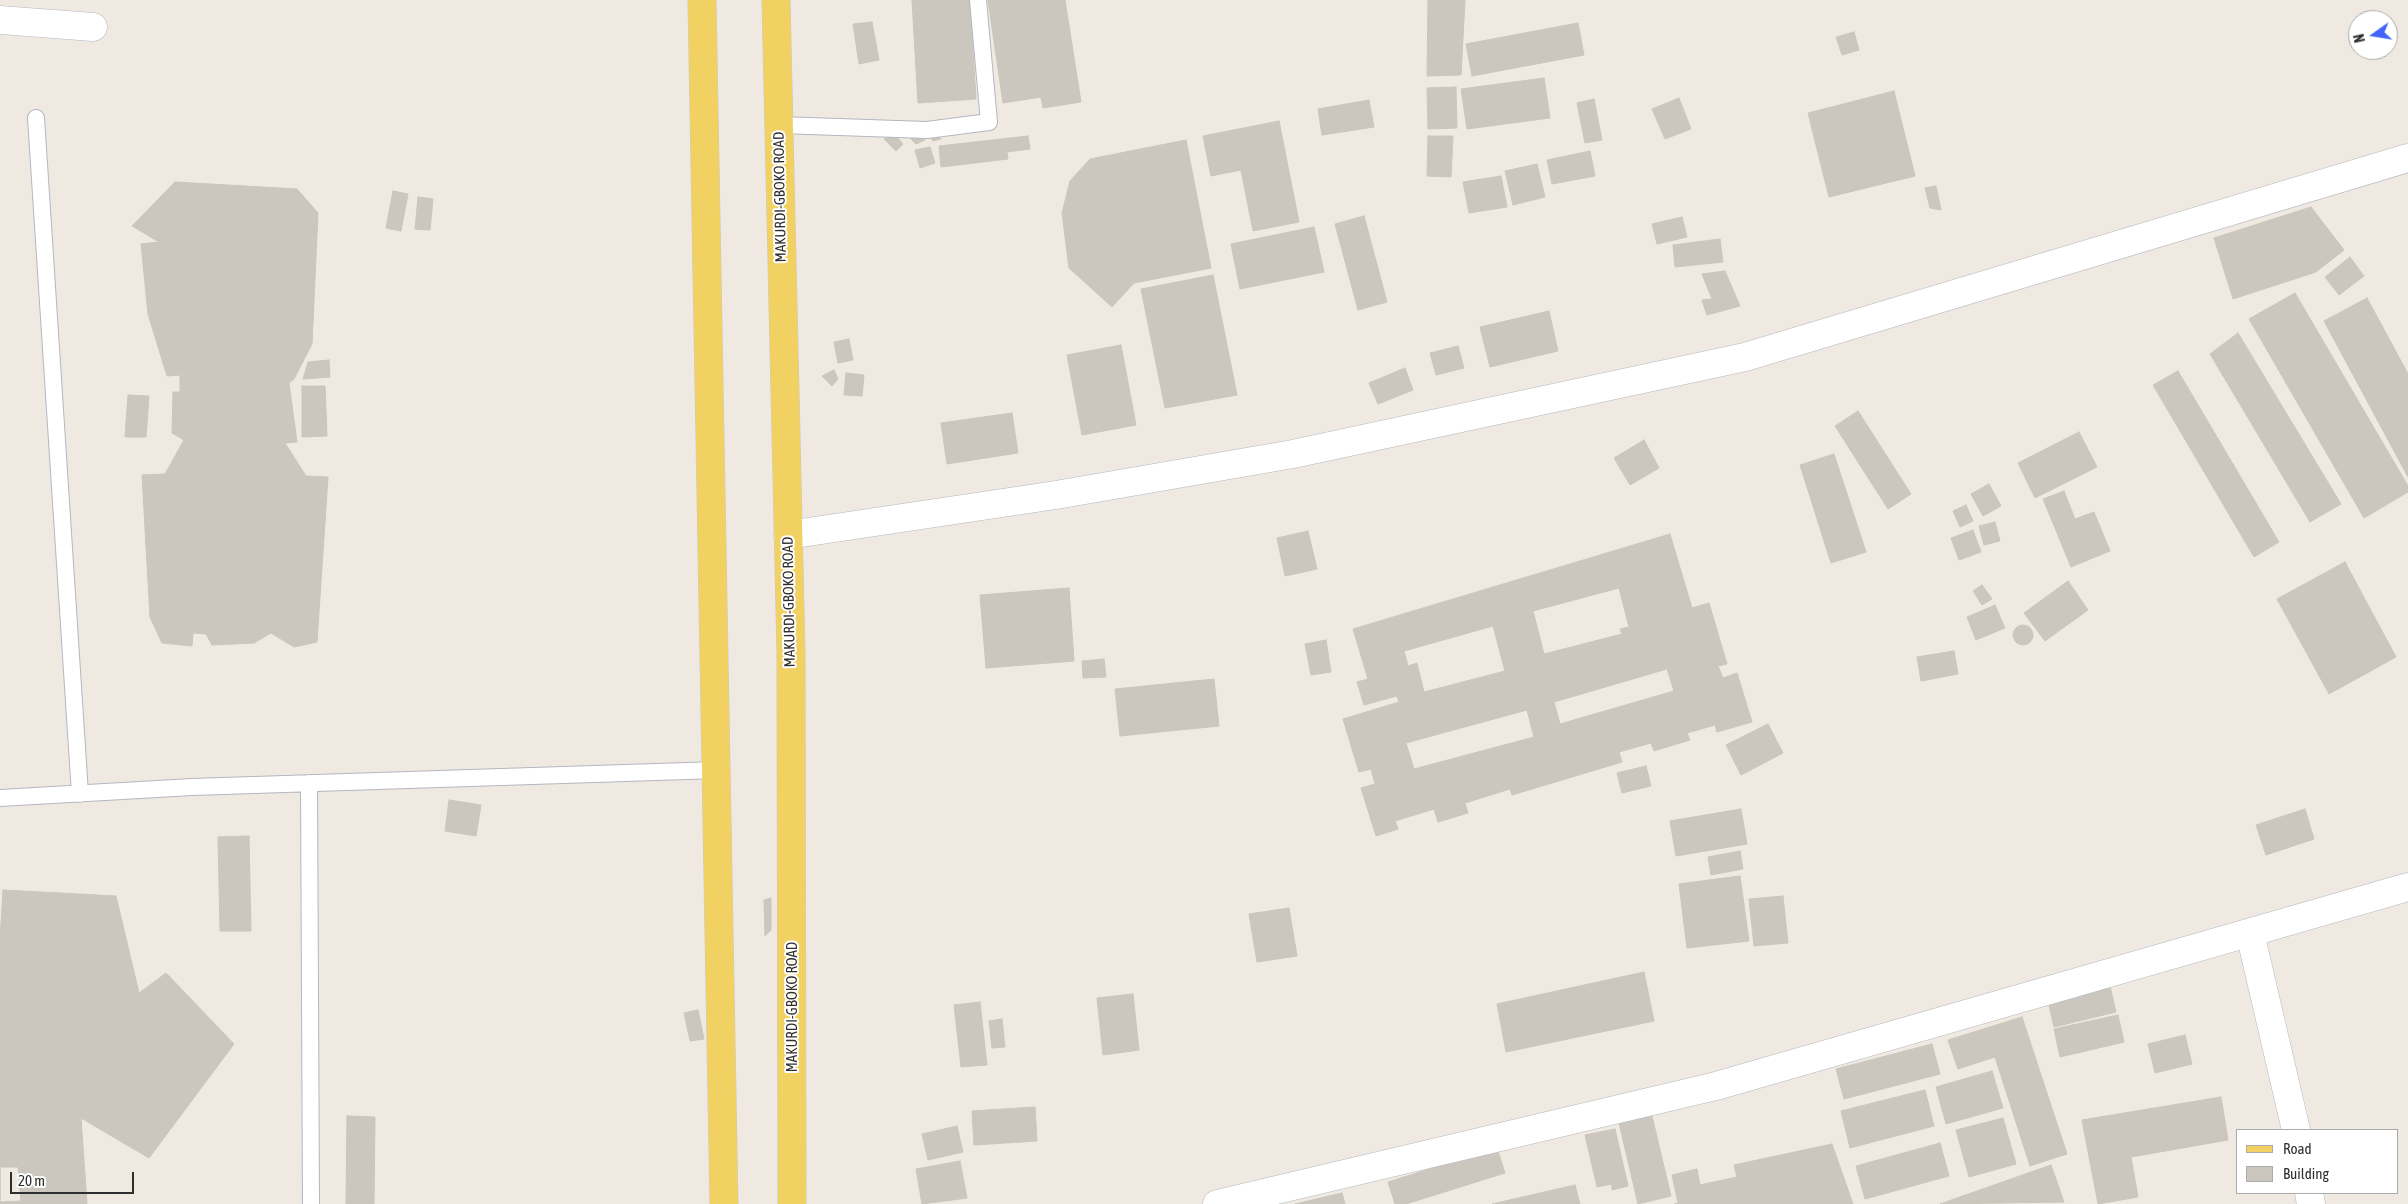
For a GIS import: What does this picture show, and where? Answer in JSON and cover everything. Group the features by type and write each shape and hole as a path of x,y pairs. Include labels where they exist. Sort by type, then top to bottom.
{"main road":[{"path":"702,0 718,770 724,1204"},
{"name":"MAKURDI-GBOKO ROAD","path":"776,0 791,673 792,1204"}],"street":[{"path":"0,20 93,27"},
{"path":"788,535 1056,495 1293,454 1745,357 2408,158"},
{"path":"1217,1204 1716,1086 2408,887"},
{"path":"2250,933 2296,1129"}],"lane":[{"path":"778,125 926,130 989,122 978,0"},
{"path":"36,118 80,794"},
{"path":"0,798 309,784 718,770"},
{"path":"309,784 311,1204"}],"building":[{"path":"912,0 970,0 976,99 918,103"},
{"path":"988,0 1065,0 1081,102 1043,108 1041,97 1003,103"},
{"path":"1428,0 1465,0 1461,75 1427,76"},
{"path":"872,22 879,60 859,64 853,24"},
{"path":"1578,23 1584,55 1472,76 1466,44"},
{"path":"1854,32 1859,50 1842,55 1836,37"},
{"path":"1544,78 1550,118 1467,129 1461,89"},
{"path":"1456,87 1457,128 1428,129 1427,88"},
{"path":"1894,91 1915,176 1829,197 1808,113"},
{"path":"1679,98 1691,129 1665,139 1652,109"},
{"path":"1594,99 1602,140 1585,143 1577,103"},
{"path":"1369,100 1374,127 1322,135 1318,109"},
{"path":"1279,121 1299,222 1253,231 1241,170 1211,176 1203,136"},
{"path":"936,133 941,139 933,141 928,134"},
{"path":"895,135 903,144 896,151 884,139"},
{"path":"907,135 916,135 925,140 916,144"},
{"path":"1028,136 1030,149 1007,152 1008,159 941,167 939,146"},
{"path":"1428,136 1453,136 1451,177 1427,176"},
{"path":"1186,140 1211,268 1134,283 1112,307 1069,268 1062,213 1070,181 1090,159"},
{"path":"930,147 935,163 920,168 915,150"},
{"path":"1590,151 1595,176 1552,184 1547,160"},
{"path":"1537,164 1545,197 1513,205 1505,171"},
{"path":"1501,176 1507,207 1469,213 1463,182"},
{"path":"175,182 297,189 318,213 312,344 294,379 289,383 297,442 285,443 306,476 328,477 317,642 294,647 271,633 254,643 212,645 206,634 193,633 192,646 162,643 150,617 142,475 165,474 184,440 172,433 173,392 180,392 180,375 167,376 148,314 141,244 159,242 132,226"},
{"path":"1936,186 1941,210 1930,208 1925,188"},
{"path":"393,191 408,194 401,231 386,228"},
{"path":"418,197 433,199 430,230 415,229"},
{"path":"2311,207 2344,250 2316,272 2233,299 2214,238"},
{"path":"1364,216 1387,302 1358,310 1335,224"},
{"path":"1682,217 1687,237 1657,244 1652,224"},
{"path":"1314,227 1324,272 1240,289 1231,244"},
{"path":"1720,239 1723,262 1675,267 1673,245"},
{"path":"2350,257 2364,276 2339,295 2325,277"},
{"path":"1725,271 1740,306 1707,315 1702,300 1712,299 1702,274"},
{"path":"1213,275 1237,395 1165,408 1141,289"},
{"path":"2295,293 2408,486 2408,492 2364,518 2249,319"},
{"path":"2367,298 2408,374 2408,477 2324,321"},
{"path":"1549,311 1558,351 1490,367 1480,327"},
{"path":"2238,333 2341,504 2310,522 2210,354"},
{"path":"849,339 853,360 838,363 834,342"},
{"path":"1121,345 1136,425 1082,435 1067,355"},
{"path":"1458,346 1464,368 1436,375 1430,353"},
{"path":"329,360 330,377 303,379 308,362"},
{"path":"1405,368 1413,390 1378,404 1369,383"},
{"path":"834,370 838,379 832,386 822,376"},
{"path":"2178,371 2279,542 2254,557 2153,385"},
{"path":"846,373 864,375 862,396 844,395"},
{"path":"302,386 325,386 327,436 302,437"},
{"path":"128,395 149,396 146,437 125,437"},
{"path":"1858,411 1911,494 1888,509 1835,426"},
{"path":"1012,413 1018,453 947,464 941,423"},
{"path":"2079,432 2097,467 2035,498 2018,463"},
{"path":"1644,440 1659,468 1630,485 1614,458"},
{"path":"1834,454 1866,552 1831,563 1800,465"},
{"path":"1989,484 2001,506 1983,516 1971,494"},
{"path":"2064,491 2075,519 2094,512 2110,551 2071,567 2043,499"},
{"path":"1966,505 1973,521 1960,527 1953,511"},
{"path":"1995,522 2000,541 1984,545 1979,526"},
{"path":"1973,530 1981,552 1959,560 1951,538"},
{"path":"1308,531 1317,569 1285,576 1277,538"},
{"path":"1670,534 1692,608 1709,603 1727,664 1718,666 1723,678 1737,673 1752,722 1717,732 1715,725 1687,733 1690,740 1654,751 1651,743 1619,752 1622,762 1512,795 1510,789 1465,803 1468,813 1438,822 1434,809 1395,821 1398,829 1376,836 1361,788 1375,784 1371,769 1359,772 1343,719 1399,702 1397,696 1364,705 1357,682 1368,679 1353,629","holes":["1619,588 1629,627 1620,629 1622,634 1544,654 1533,611","1493,626 1505,671 1424,692 1417,663 1408,666 1404,651","1667,669 1674,691 1560,724 1554,702","1527,710 1534,737 1414,769 1406,743"]},
{"path":"2345,562 2396,657 2329,694 2277,599"},
{"path":"2068,581 2088,610 2045,641 2024,613"},
{"path":"1982,585 1992,599 1982,605 1973,591"},
{"path":"1069,588 1074,661 986,668 980,595"},
{"path":"1995,605 2005,628 1976,640 1967,617"},
{"path":"2023,625 2030,628 2033,635 2030,642 2023,645 2016,642 2013,635 2016,628"},
{"path":"1326,640 1331,672 1311,675 1305,644"},
{"path":"1954,651 1958,674 1921,681 1917,657"},
{"path":"1104,659 1106,677 1083,678 1082,661"},
{"path":"1214,679 1219,726 1120,736 1115,689"},
{"path":"1768,724 1783,753 1741,775 1726,745"},
{"path":"1646,766 1651,786 1622,793 1617,773"},
{"path":"449,800 481,805 476,836 445,831"},
{"path":"1741,809 1747,844 1676,856 1670,821"},
{"path":"2305,809 2314,839 2266,855 2256,825"},
{"path":"249,836 251,931 220,931 218,837"},
{"path":"1740,851 1743,869 1711,875 1708,857"},
{"path":"1740,876 1749,941 1687,948 1679,884"},
{"path":"3,890 116,896 139,993 166,973 234,1044 149,1158 81,1118 87,1204 0,1204 0,940"},
{"path":"1783,896 1788,943 1754,946 1749,899"},
{"path":"771,898 771,930 765,936 764,900"},
{"path":"1289,908 1297,956 1257,962 1249,914"},
{"path":"1644,972 1654,1021 1506,1052 1497,1004"},
{"path":"2110,986 2116,1012 2054,1027 2048,1001"},
{"path":"1133,994 1139,1050 1103,1055 1097,998"},
{"path":"980,1002 987,1065 961,1067 954,1005"},
{"path":"698,1010 704,1039 690,1041 684,1013"},
{"path":"2118,1015 2124,1042 2060,1057 2054,1029"},
{"path":"2022,1017 2067,1154 2030,1166 1995,1057 1958,1069 1948,1040"},
{"path":"1002,1019 1005,1047 992,1048 989,1021"},
{"path":"2185,1035 2192,1064 2155,1073 2148,1044"},
{"path":"1932,1044 1940,1074 1844,1099 1836,1069"},
{"path":"1992,1071 2003,1108 1946,1124 1936,1087"},
{"path":"1925,1090 1934,1126 1850,1148 1841,1111"},
{"path":"2221,1097 2228,1140 2131,1157 2138,1197 2098,1204 2082,1120"},
{"path":"1035,1107 1037,1141 974,1145 972,1111"},
{"path":"347,1116 375,1117 374,1204 346,1204"},
{"path":"1652,1116 1671,1196 1638,1204 1619,1123"},
{"path":"2003,1118 2016,1164 1969,1177 1956,1130"},
{"path":"957,1126 963,1152 928,1160 922,1134"},
{"path":"1615,1129 1628,1186 1612,1190 1612,1184 1597,1187 1585,1135"},
{"path":"1940,1143 1949,1176 1865,1199 1856,1166"},
{"path":"1832,1144 1853,1204 1674,1204 1678,1203 1672,1175 1697,1169 1700,1185 1737,1177 1734,1165"},
{"path":"1497,1148 1505,1173 1406,1204 1395,1204 1388,1182"},
{"path":"960,1161 967,1198 922,1204 916,1169"},
{"path":"2051,1165 2064,1202 1940,1204"},
{"path":"0,1167 18,1167 21,1201 0,1202"},
{"path":"1575,1185 1580,1204 1492,1204"},
{"path":"1342,1193 1345,1204 1295,1204"}]}
